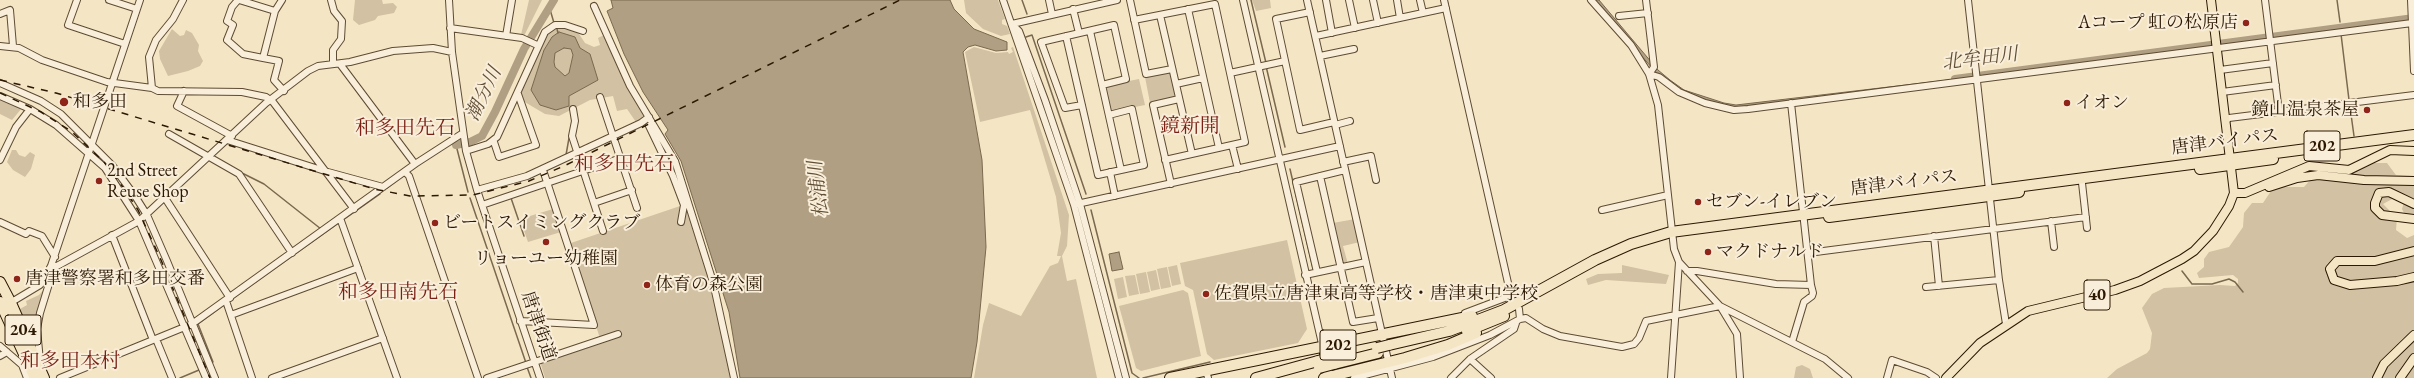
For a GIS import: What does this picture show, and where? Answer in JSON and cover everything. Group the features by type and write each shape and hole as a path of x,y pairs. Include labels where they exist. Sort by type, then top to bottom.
{"highway":[{"name":"唐津バイパス","path":"1990,193 2082,183 2414,135"},
{"name":"唐津バイパス","path":"1256,378 1377,350 1453,336 1513,311 1595,260 1631,244 1672,234 2230,161 2414,140"},
{"name":"204","path":"0,282 3,305 40,376"},
{"name":"202","path":"1170,378 1207,374 1382,333 1513,311"},
{"name":"202","path":"1327,378 1389,365 1448,345 1494,325 1513,311"},
{"name":"唐津バイパス","path":"1270,378 1319,364"}],"main road":[{"path":"2211,0 2234,193 2245,193 2308,176 2414,181"},
{"path":"2245,193 2308,166 2349,170 2390,150 2414,151"},
{"path":"2414,204 2389,192 2379,194 2375,203 2375,208 2382,215 2414,219"},
{"name":"40","path":"1946,378 1971,351 2006,324 2035,308 2076,301 2115,290 2166,268 2194,251 2222,218 2234,193"},
{"path":"2414,251 2375,261 2337,260 2330,269 2334,280 2350,285 2397,281 2414,277"},
{"path":"2377,378 2384,364 2414,335"},
{"path":"1323,348 1327,378"},
{"path":"2400,378 2414,358"}],"street":[{"path":"77,0 68,25 125,44"},
{"path":"109,0 137,9"},
{"path":"3,305 40,285 51,266 140,0"},
{"path":"152,88 149,57 156,40 173,19 183,0"},
{"path":"275,11 239,0 232,7 227,21 233,24 227,40 243,54 279,61 274,80 284,91"},
{"path":"263,58 275,11 282,0"},
{"path":"331,0 334,11 342,21 341,39 333,50 333,63"},
{"path":"60,378 192,324 228,301 292,253 341,221 383,187 407,174 415,164 463,136 452,52 449,0"},
{"path":"506,36 512,0"},
{"path":"1003,0 1077,204 1126,378"},
{"path":"1049,0 1052,14"},
{"path":"1012,24 1117,0"},
{"path":"1130,0 1146,74 1172,69"},
{"path":"1243,0 1264,65 1278,160 1323,348"},
{"path":"1307,0 1392,378"},
{"path":"1326,0 1332,33"},
{"path":"1349,0 1355,28"},
{"path":"1373,0 1378,23"},
{"path":"1397,0 1400,18"},
{"path":"1420,0 1423,13"},
{"path":"1444,0 1513,311 1514,329 1470,359 1451,378"},
{"path":"1591,0 1631,45 1651,72 1658,77 1692,98 1718,107 1748,109 1976,77 2412,20"},
{"path":"1646,0 1653,59 1651,72 1658,105 1672,234 1679,262 1671,378"},
{"path":"1968,0 1999,280 2006,324"},
{"path":"2265,0 2279,112"},
{"path":"2411,0 2414,71"},
{"path":"1134,20 1188,9 1201,3 1215,4 1245,142 1165,160"},
{"path":"594,6 630,86 675,161 713,282 734,378"},
{"path":"1316,36 1446,8"},
{"path":"1073,9 1079,33"},
{"path":"1188,9 1219,148"},
{"path":"0,14 10,10 14,46"},
{"path":"1310,12 1276,19 1300,130 1350,121"},
{"path":"1619,16 1648,13"},
{"path":"1160,15 1192,154"},
{"path":"518,94 536,145 499,157 494,142 518,94 536,44 545,32 556,25 565,25 583,30"},
{"path":"1082,105 1065,108 1041,42 1114,25 1126,79 1102,85"},
{"path":"450,28 522,38 536,44"},
{"path":"1090,31 1120,170"},
{"path":"1066,36 1098,175 1144,165 1132,110 1109,115"},
{"path":"0,46 14,46 42,60 112,83 152,88 158,91 242,92 270,100 328,172 354,209"},
{"path":"51,266 57,266 139,221 147,215 270,100 284,91 308,71 318,66 362,60 393,50 434,48 452,52"},
{"path":"1320,56 1354,49"},
{"path":"1230,73 1285,61"},
{"path":"2220,70 2273,63"},
{"path":"340,64 415,164"},
{"path":"1176,84 1203,78"},
{"path":"0,84 41,101 61,114 92,143 112,165 147,215 215,378"},
{"path":"2222,92 2276,84"},
{"path":"184,91 177,106 230,138 328,172 383,187"},
{"path":"2225,121 2279,112 2414,95"},
{"path":"0,96 30,109 56,125 89,152 105,168 139,221 206,378"},
{"path":"600,97 638,208"},
{"path":"1171,184 1153,105 1179,99"},
{"path":"1791,104 1813,293 1812,296 1804,302 1792,342"},
{"path":"0,160 16,127 30,109"},
{"path":"573,109 575,121 572,136 595,202 603,231"},
{"path":"476,190 520,178 542,170 613,136 649,116"},
{"path":"649,126 674,176 684,205 681,222"},
{"path":"168,134 210,156 239,174 292,253"},
{"name":"唐津街道","path":"463,136 476,190 520,321 529,363 540,378"},
{"path":"465,149 494,142"},
{"path":"1232,145 1238,169"},
{"path":"1077,204 1340,146"},
{"path":"1343,162 1371,156 1376,180"},
{"path":"482,205 621,158"},
{"path":"520,321 594,325 542,170"},
{"path":"1316,272 1296,182 1345,170"},
{"path":"1110,172 1115,196"},
{"path":"407,174 478,378"},
{"path":"1320,176 1353,322 1378,318"},
{"path":"2082,183 2087,228"},
{"path":"595,202 632,190"},
{"path":"1602,210 1668,195"},
{"path":"165,198 228,301 231,315 252,378"},
{"path":"1077,204 1119,378"},
{"path":"1808,253 2086,217"},
{"path":"341,221 397,378"},
{"path":"2051,221 2054,247"},
{"path":"0,222 26,234 29,231 42,236 55,257"},
{"path":"112,235 172,378"},
{"path":"1934,236 1939,286"},
{"path":"1305,275 1366,262"},
{"path":"1679,262 1720,306 1737,334 1740,378"},
{"path":"40,376 37,329 40,313 52,274 51,266"},
{"path":"231,315 358,268"},
{"path":"1687,271 1696,271 1776,284 1811,285"},
{"path":"1926,287 1999,280"},
{"path":"1382,333 1458,316 1486,307 1513,311 1551,333 1622,347 1634,344 1639,338 1646,321 1720,306 1825,359 1848,378"},
{"path":"487,378 618,334"},
{"path":"272,378 383,338"},
{"path":"0,346 22,365 27,378"},
{"path":"0,356 7,352"},
{"path":"1470,359 1491,378"},
{"path":"1886,378 1892,360 1927,372 1936,378"},
{"path":"1354,378 1363,377 1389,365"}],"shaded area":[{"path":"355,0 382,0 383,4 393,3 397,7 394,13 378,16 375,20 359,25 353,20"},
{"path":"529,0 542,0 524,36 521,35"},
{"path":"964,0 998,0 1005,19 1002,20 1002,24 1007,26 1010,34 1001,36 983,29 966,13"},
{"path":"1252,0 1270,0 1271,8 1256,11"},
{"path":"552,23 555,28 572,30 579,34 585,43 594,47 600,45 598,38 604,35 631,94 644,113 642,118 636,122 627,109 617,111 613,96 590,100 559,116 545,114 523,101 512,99 541,32"},
{"path":"172,29 180,36 184,35 186,30 192,33 199,45 198,51 203,61 200,66 168,76 160,59 159,51"},
{"path":"974,47 996,53 1008,52 1009,54 1013,52 1011,48 1013,47 1069,215 1067,246 1062,256 1067,281 1076,279 1097,378 974,378 983,325 989,303 1021,316 1050,266 1058,263 1061,256 1057,256 1061,233 1056,197 1030,110 980,122 965,52"},
{"path":"1171,71 1177,98 1150,103 1145,77"},
{"path":"1139,79 1145,105 1110,112 1104,86"},
{"path":"0,98 22,108 12,120 0,114"},
{"path":"12,150 16,150 19,155 25,157 30,152 35,155 31,169 25,177 13,170 7,162"},
{"path":"2374,163 2387,163 2396,175 2414,176 2414,215 2405,215 2402,209 2404,202 2394,198 2383,204 2397,218 2396,230 2407,238 2414,235 2414,378 2107,378 2117,369 2147,353 2150,349 2152,333 2142,308 2152,294 2164,288 2220,285 2235,286 2238,283 2238,279 2233,275 2199,278 2197,273 2204,267 2204,259 2209,252 2229,247 2243,227 2244,213 2252,203 2263,203 2271,191 2283,187 2304,187 2311,179 2303,171 2307,168 2358,170"},
{"name":"体育の森公園","path":"686,204 709,270 732,378 545,378 539,358 600,338 568,244"},
{"path":"553,209 561,232 528,242 520,219"},
{"path":"1355,219 1360,242 1343,246 1348,264 1342,265 1333,223"},
{"path":"1287,240 1307,329 1298,343 1214,360 1207,354 1193,290 1185,286 1180,263"},
{"path":"1177,265 1181,284 1172,286 1168,267"},
{"path":"1622,265 1669,275 1666,284 1606,280 1588,285 1586,279 1598,274 1622,273"},
{"path":"1167,267 1171,287 1161,289 1157,269"},
{"path":"1156,270 1160,289 1151,291 1147,272"},
{"path":"1146,272 1150,292 1140,294 1136,274"},
{"path":"1135,275 1139,294 1129,296 1125,276"},
{"path":"1123,277 1127,297 1118,299 1114,279"},
{"path":"46,287 36,318 35,333 29,331 20,309 27,305 26,301 39,295"},
{"path":"1183,290 1188,293 1201,356 1141,371 1136,368 1119,306"},
{"path":"1802,365 1810,369 1813,378 1794,378 1796,367"}],"water":[{"name":"松浦川","path":"611,0 950,0 954,9 974,29 1007,42 1007,50 996,51 975,45 968,47 963,52 982,160 986,247 977,342 971,378 740,378 729,312 681,161 665,134 668,130 643,92 624,54 607,11 613,8"},
{"path":"1593,0 1599,0 1658,70 1670,80 1684,90 1724,103 1736,105 1965,78 1809,99 1728,108 1684,93 1659,76"},
{"path":"559,32 575,37 580,48 590,54 598,80 569,96 569,106 556,110 540,105 531,90 544,50 552,37","holes":["564,48 571,49 573,55 569,73 565,76 555,67 555,53"]},
{"path":"1119,252 1123,269 1112,271 1109,254"}],"waterway":[{"name":"潮分川","path":"456,145 470,142 482,136 495,112 524,49 554,0"},
{"path":"1022,0 1027,14"},
{"path":"1251,0 1266,63"},
{"path":"1447,0 1448,5"},
{"path":"2337,0 2340,22"},
{"path":"549,6 554,23"},
{"name":"北牟田川","path":"1955,79 2414,18"},
{"path":"557,29 558,33"},
{"path":"2341,34 2349,100"},
{"path":"1026,37 1032,35 1086,194"},
{"path":"1266,66 1285,147"},
{"path":"2350,107 2354,136"},
{"path":"566,155 569,138"},
{"name":"潮分川","path":"451,144 456,145 468,192"},
{"path":"1290,169 1313,268"},
{"path":"242,173 264,184 321,229"},
{"path":"387,188 403,176"},
{"path":"343,220 380,194"},
{"name":"潮分川","path":"470,198 526,363"},
{"path":"511,198 524,236"},
{"path":"1091,210 1132,373 1139,378"},
{"path":"232,299 340,222"},
{"path":"2182,271 2192,284 2212,284 2229,279 2235,282 2243,292"},
{"path":"213,362 198,324 224,305"},
{"path":"1143,378 1210,362"},
{"name":"潮分川","path":"527,367 531,378"},
{"path":"180,378 199,370"}],"railway":[{"path":"0,80 56,93 374,189 410,196 473,195 529,181 564,166 900,0"},
{"path":"0,93 41,112 71,131 104,162 125,190 138,210 161,260 210,378"}],"place":[{"name":"Aコープ 虹の松原店","path":"2246,23"},
{"name":"和多田","path":"64,102"},
{"name":"イオン","path":"2067,103"},
{"name":"鏡山温泉茶屋","path":"2367,110"},
{"name":"2nd Street Reuse Shop","path":"99,181"},
{"name":"セブン-イレブン","path":"1698,202"},
{"name":"ビートスイミングクラブ","path":"435,223"},
{"name":"リョーユー幼稚園","path":"546,242"},
{"name":"マクドナルド","path":"1708,252"},
{"name":"唐津警察署和多田交番","path":"17,279"},
{"name":"体育の森公園","path":"647,285"},
{"name":"佐賀県立唐津東高等学校・唐津東中学校","path":"1206,294"}],"district":[{"name":"鏡新開","path":"1190,127"},
{"name":"和多田先石","path":"405,129"},
{"name":"和多田先石","path":"624,165"},
{"name":"和多田南先石","path":"398,293"},
{"name":"和多田本村","path":"70,362"}]}
